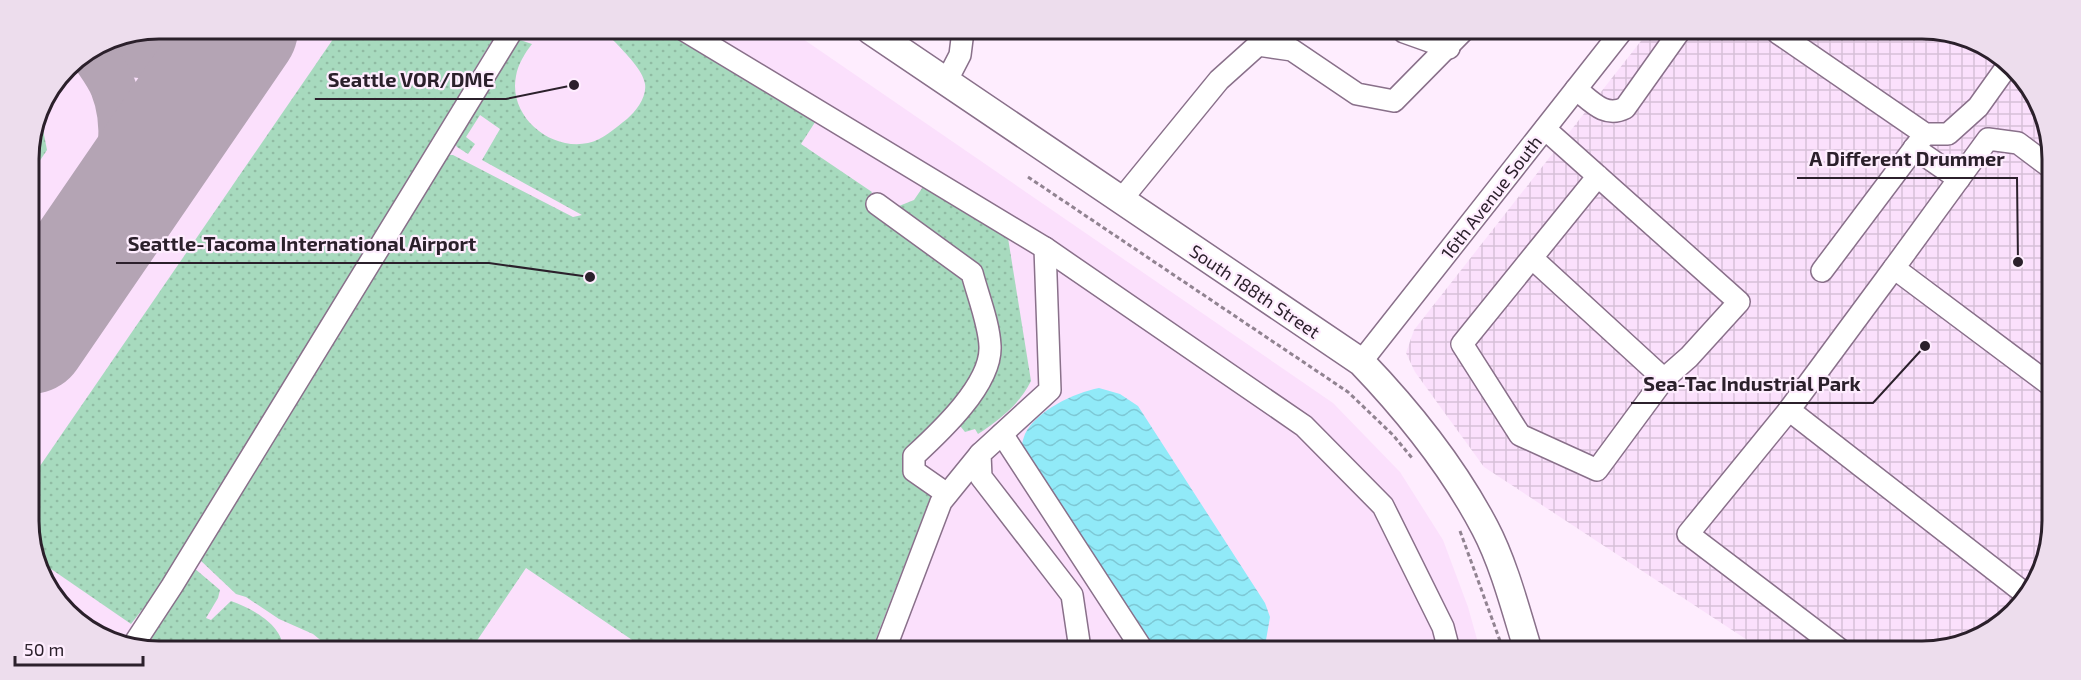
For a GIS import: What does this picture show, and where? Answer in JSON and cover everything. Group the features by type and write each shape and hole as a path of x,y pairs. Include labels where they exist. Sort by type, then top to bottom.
{"main road":[{"name":"South 188th Street","path":"883,39 1361,362 1396,398 1436,450 1485,529 1525,641"}],"street":[{"path":"137,639 179,576 507,39"},
{"path":"699,39 1045,248 1304,426 1383,506 1443,627 1447,641"},
{"path":"946,82 960,55 962,39"},
{"name":"16th Avenue South","path":"1361,362 1615,39"},
{"path":"1576,89 1605,111 1615,113 1625,108 1674,39"},
{"path":"1786,39 1920,141 1959,179"},
{"path":"1121,200 1220,80 1258,45 1292,50 1357,94 1394,101 1455,40"},
{"path":"1822,271 1920,141 1948,135 1978,107 2003,71"},
{"path":"1545,129 1598,176 1739,302 1689,357 1664,380 1597,470 1520,435 1462,344 1598,176"},
{"path":"1829,641 1688,534 1789,410 1988,140 2018,143 2042,161"},
{"path":"877,204 972,273 985,326 990,347 984,372 950,423 914,456 914,471 947,494"},
{"path":"888,641 941,502 980,454 1050,390 1045,248"},
{"path":"1533,259 1664,380"},
{"path":"1894,268 2042,379"},
{"path":"1789,410 2020,590"},
{"path":"1002,434 1137,641"},
{"path":"980,454 981,477 1072,595 1079,641"}],"path":[{"path":"1028,177 1348,392 1393,435 1414,460"},
{"path":"1456,523 1488,602 1500,641"}],"shaded area":[{"path":"803,39 1333,403 1400,472 1443,540 1468,607 1477,641 159,641 128,637 113,632 86,616 64,594 51,574 41,544 39,528 39,152 48,113 69,80 86,64 113,48 144,40"},
{"path":"1643,39 1922,39 1953,43 1968,48 1995,64 2012,80 2030,106 2040,136 2042,159 2042,521 2038,552 2033,567 2012,600 1995,616 1975,629 1945,639 1929,641 1749,641 1484,467 1415,372 1406,353 1414,330"}],"green space":[{"path":"333,39 493,39 166,579 131,624 48,567 39,528 39,467"},
{"path":"513,39 532,44 518,67 516,76 515,91 525,117 546,136 560,142 574,144 588,143 604,136 627,119 643,99 645,84 641,73 611,39 687,39 819,116 801,144 872,192 866,203 962,269 984,347 967,390 908,454 933,491 875,641 634,641 526,568 477,641 322,641 313,634 279,619 246,597 236,594 199,559 445,155 453,155 573,217 582,215 482,160 500,129 480,115 466,137 475,144 468,154 457,147 453,140"},
{"path":"43,129 47,150 39,162"},
{"path":"927,181 997,226 1008,238 1031,381 1008,411 978,434 975,429 965,432 961,427 954,425 975,397 987,303 894,208 914,200"},
{"path":"194,568 220,590 206,618 211,620 231,601 264,618 277,631 282,641 159,641 148,636"}],"water":[{"path":"1099,388 1120,394 1138,406 1265,603 1270,617 1266,641 1142,641 1019,457 1025,434 1038,417 1057,404"}],"taxiway":[{"path":"113,48 134,54 168,54 184,51 214,39"},
{"path":"95,57 113,87 121,121 118,173 107,224"}],"runway":[{"path":"39,324 234,39"}],"place":[{"name":"Seattle VOR/DME","path":"574,85"},
{"name":"A Different Drummer","path":"2018,262"},
{"name":"Seattle-Tacoma International Airport","path":"590,277"},
{"name":"Sea-Tac Industrial Park","path":"1925,346"}]}
